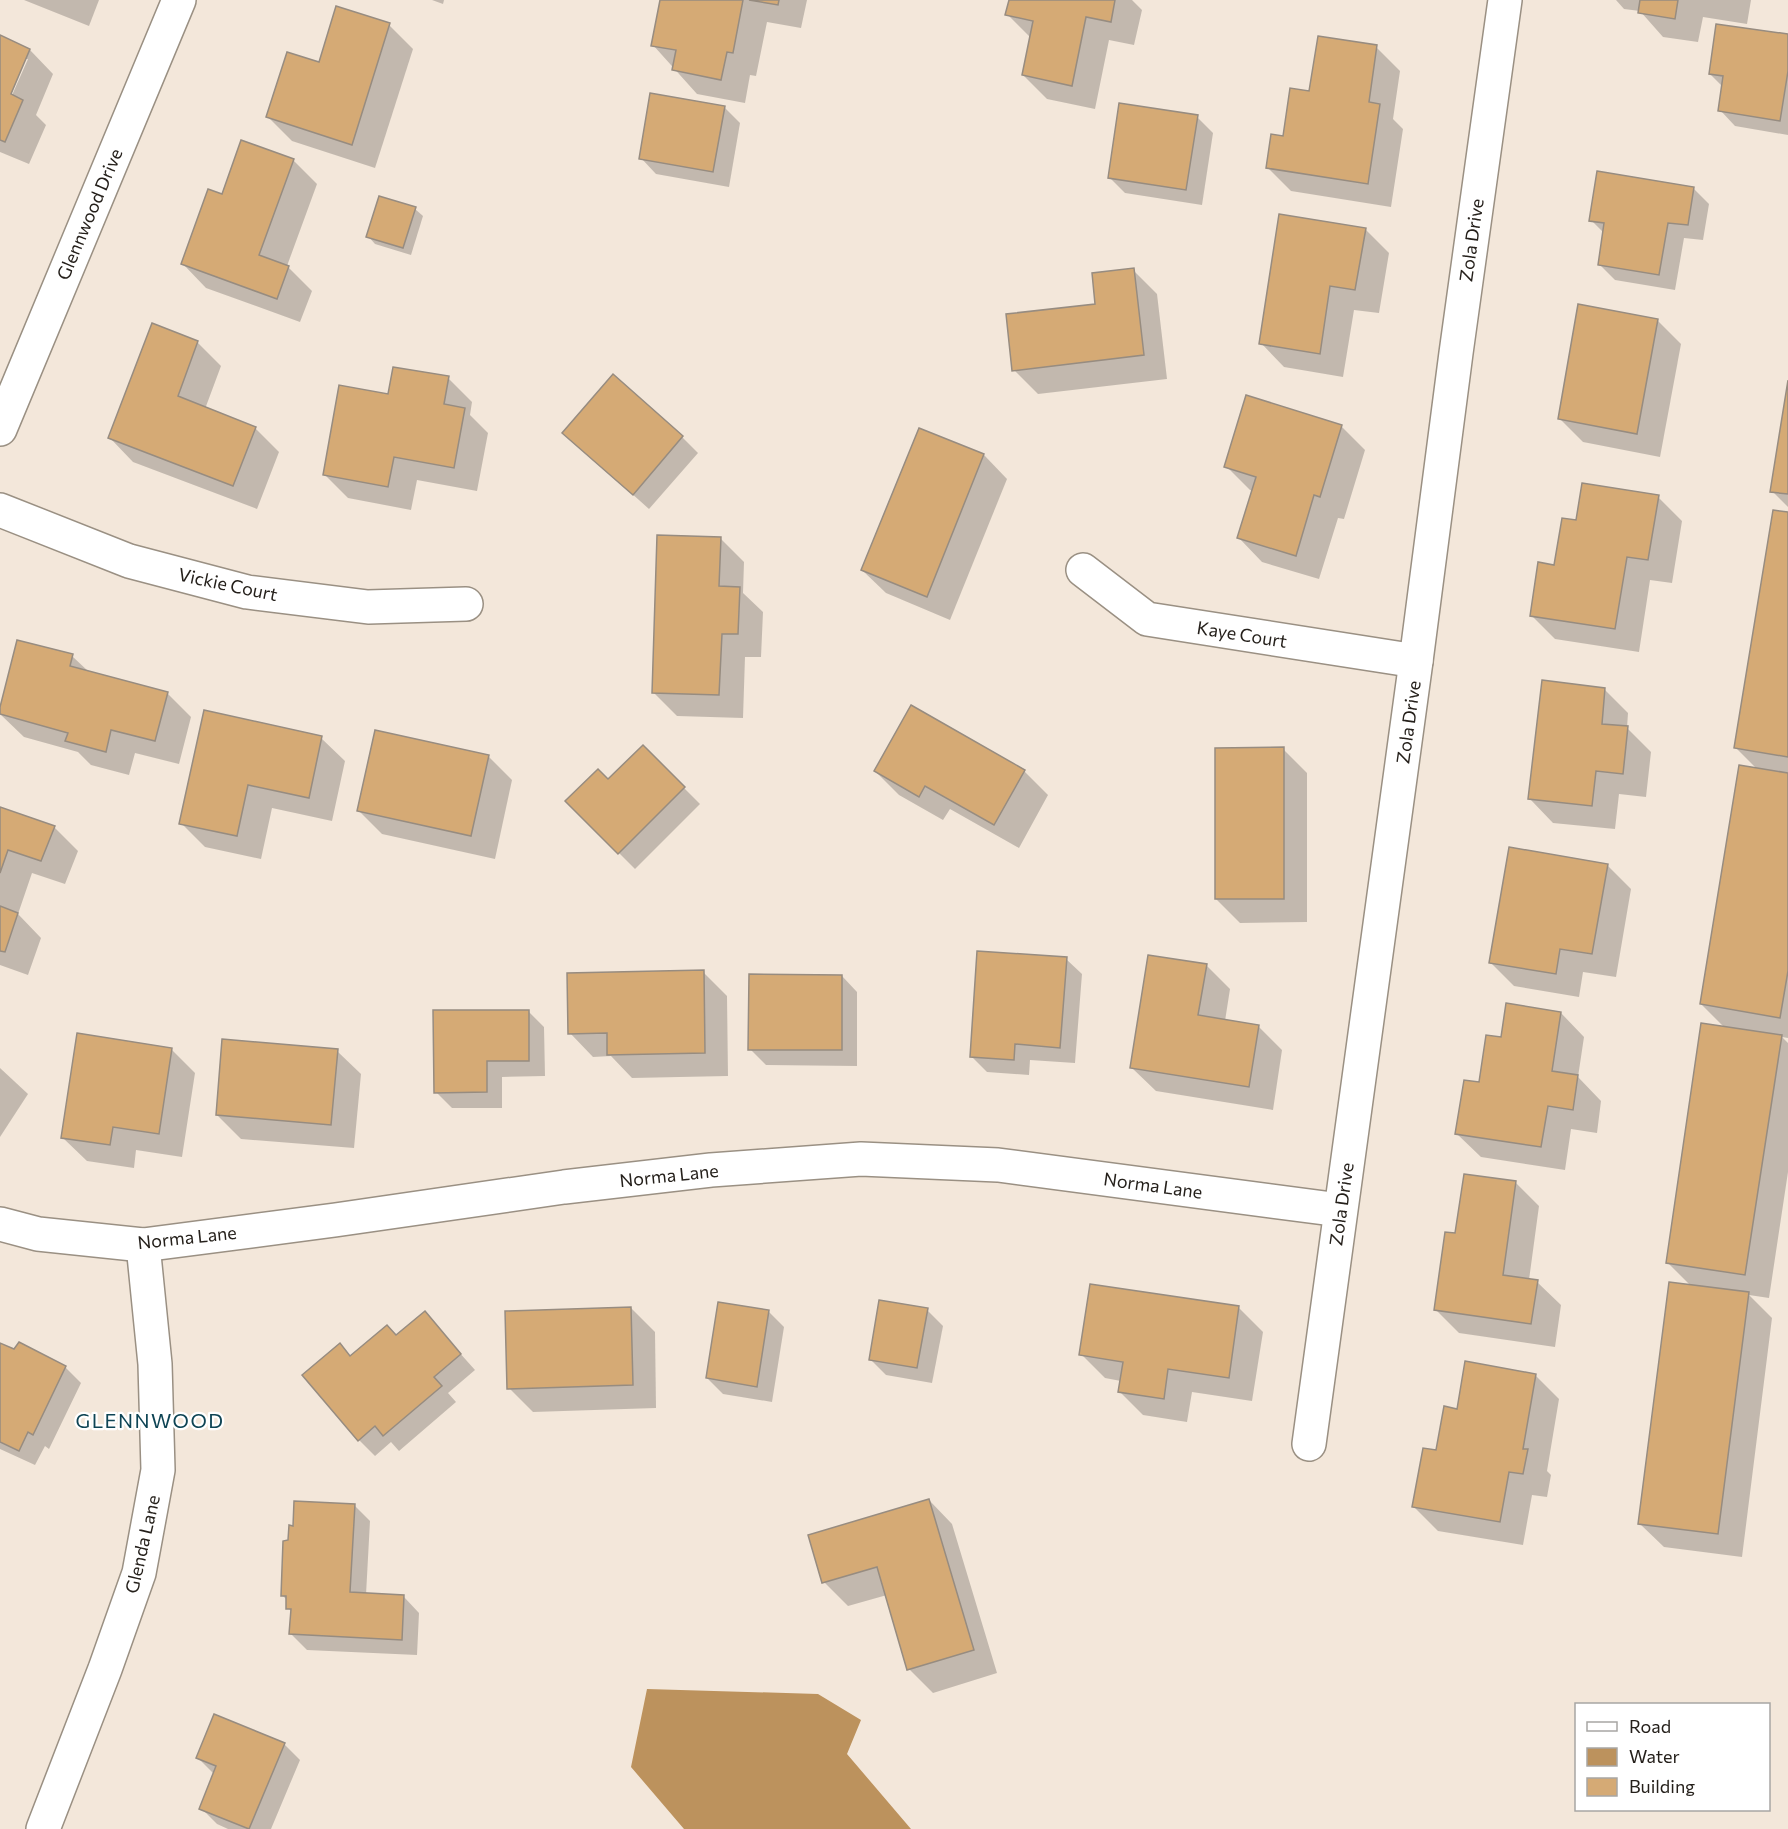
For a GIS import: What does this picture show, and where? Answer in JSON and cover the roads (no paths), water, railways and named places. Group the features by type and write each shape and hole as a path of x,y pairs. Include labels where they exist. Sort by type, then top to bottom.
{"street":[{"name":"Glennwood Drive","path":"0,429 178,0"},
{"name":"Zola Drive","path":"1309,1444 1416,661 1455,353 1505,0"},
{"name":"Vickie Court","path":"0,510 129,561 247,592 368,607 466,604"},
{"name":"Kaye Court","path":"1083,570 1147,619 1416,661"},
{"name":"Norma Lane","path":"0,1224 38,1234 143,1245 587,1184 711,1170 861,1159 998,1165 1340,1210"},
{"name":"Glenda Lane","path":"43,1829 105,1670 139,1573 158,1470 155,1364 143,1245"}],"water":[{"path":"647,1689 818,1694 861,1720 847,1754 911,1829 684,1829 631,1767"}],"district":[{"name":"GLENNWOOD","path":"150,1420"}]}
